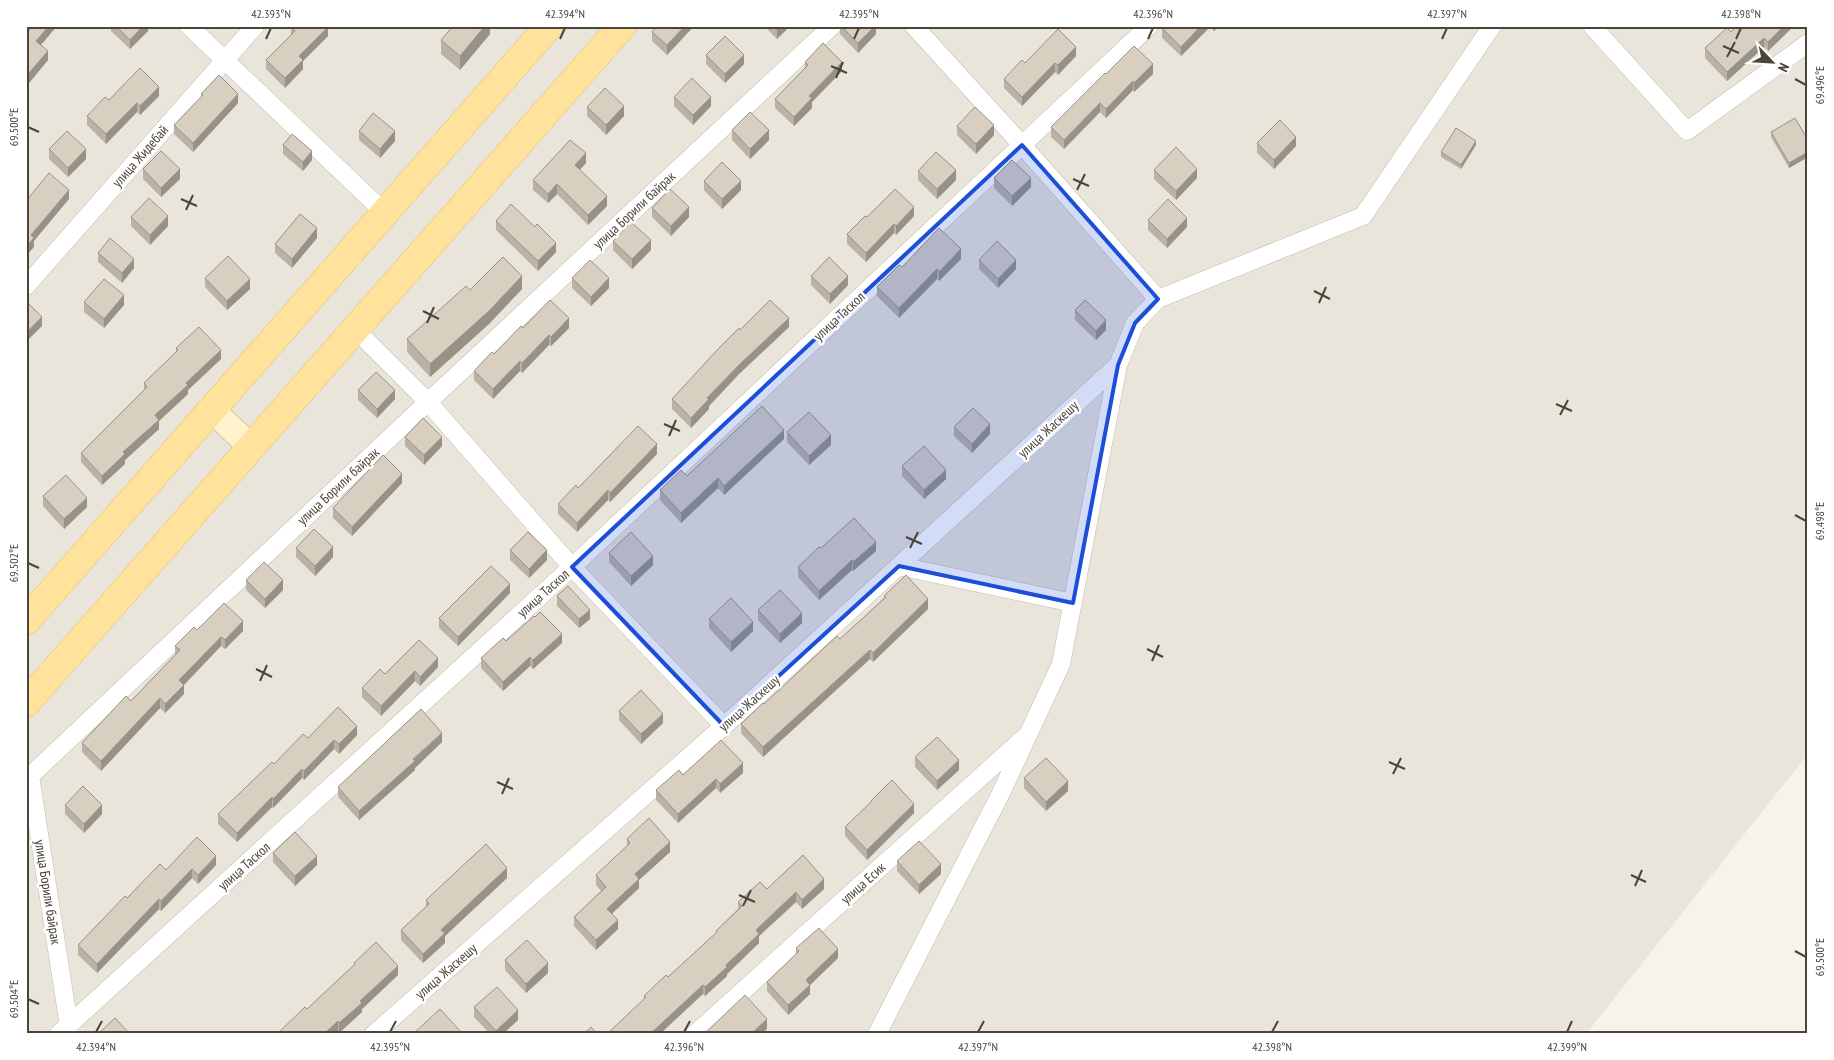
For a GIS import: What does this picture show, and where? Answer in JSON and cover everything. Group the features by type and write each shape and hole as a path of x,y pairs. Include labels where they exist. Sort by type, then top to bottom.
{"main road":[{"path":"26,621 549,26"},
{"path":"26,703 622,26"},
{"path":"212,410 251,447"}],"street":[{"path":"189,26 385,213"},
{"name":"улица Жидебай","path":"26,286 255,26"},
{"name":"улица Борили байрак","path":"64,1030 30,776 832,26"},
{"path":"914,26 1158,299"},
{"name":"улица Таскол","path":"64,1030 572,567 1149,26"},
{"path":"877,1034 1000,795 1061,664 1118,365 1135,323 1158,299 1363,216 1492,26"},
{"path":"1592,26 1687,132 1808,43"},
{"path":"355,329 428,402 572,567 724,726"},
{"name":"улица Жаскешу","path":"374,1034 724,726 1118,365"},
{"path":"899,566 1073,603"},
{"name":"улица Есик","path":"696,1034 1030,732"}],"highlighted area":[{"path":"1022,145 1158,299 1135,323 1118,365 1073,603 899,566 724,726 572,567"}],"shaded area":[{"path":"26,26 1808,26 1808,754 1586,1034 26,1034"}],"building":[{"path":"33,26 49,26 36,41 48,51 29,73 26,71 26,34"},
{"path":"116,26 143,26 130,40"},
{"path":"291,26 328,27 299,56 303,60 285,78 266,60 295,31"},
{"path":"453,26 485,26 460,56 441,40"},
{"path":"657,26 685,26 667,45 652,32"},
{"path":"773,26 781,26 777,30"},
{"path":"841,26 875,26 858,43"},
{"path":"1164,26 1201,26 1181,47 1162,28"},
{"path":"1737,26 1784,26 1768,42 1764,38 1727,72 1705,48 1727,28 1731,32"},
{"path":"1058,29 1076,47 1058,65 1055,63 1022,97 1004,79 1022,60 1025,63"},
{"path":"725,36 744,55 725,74 706,55"},
{"path":"823,43 842,62 809,96 812,98 794,117 775,99 808,65 805,62"},
{"path":"1134,46 1153,64 1134,83 1133,81 1106,109 1100,103 1064,140 1051,127"},
{"path":"140,68 159,87 140,106 137,103 106,134 87,116 105,97 109,100"},
{"path":"219,75 238,94 193,143 174,125"},
{"path":"692,78 711,97 693,115 674,97"},
{"path":"605,88 624,106 606,125 587,107"},
{"path":"975,107 994,125 976,144 957,126"},
{"path":"750,112 769,130 750,149 732,130"},
{"path":"373,113 395,131 380,149 359,131"},
{"path":"1795,118 1808,140 1808,152 1789,163 1771,132"},
{"path":"1280,120 1296,137 1274,160 1257,143"},
{"path":"1456,128 1476,141 1461,165 1441,152"},
{"path":"67,131 86,149 68,168 49,149"},
{"path":"292,134 312,151 303,162 283,145"},
{"path":"570,140 586,153 575,165 607,196 588,215 557,184 548,194 533,180"},
{"path":"1176,147 1197,169 1176,191 1154,170"},
{"path":"161,151 180,169 161,188 143,169"},
{"path":"936,152 956,170 937,189 918,171"},
{"path":"1012,160 1031,178 1012,196 994,178"},
{"path":"722,162 741,181 722,199 704,181"},
{"path":"49,173 69,190 31,235 34,238 26,247 26,201"},
{"path":"670,189 689,207 671,226 652,208"},
{"path":"895,189 914,207 896,226 894,224 866,253 847,234"},
{"path":"149,198 168,216 150,235 131,217"},
{"path":"1168,199 1187,218 1167,239 1148,220"},
{"path":"511,204 535,227 537,224 556,243 538,261 496,221"},
{"path":"300,214 317,228 292,259 275,244"},
{"path":"631,222 651,240 632,259 613,241"},
{"path":"939,228 961,249 939,272 937,269 899,308 877,287 899,265 902,267"},
{"path":"110,238 134,259 122,273 98,253"},
{"path":"997,241 1016,260 998,279 979,260"},
{"path":"228,256 250,279 227,301 205,278"},
{"path":"503,257 522,276 489,311 430,364 407,339 466,286 470,290"},
{"path":"829,257 848,276 830,294 811,276"},
{"path":"590,260 609,278 591,297 572,278"},
{"path":"104,279 124,295 104,319 84,302"},
{"path":"550,300 569,318 551,337 549,335 522,363 520,361 493,389 474,371 492,352 494,354 521,326 523,328"},
{"path":"770,300 789,318 739,365 707,398 709,399 691,418 672,399 720,347"},
{"path":"1085,300 1106,320 1096,331 1075,310"},
{"path":"26,301 42,317 26,333"},
{"path":"199,327 221,350 186,383 188,385 155,415 159,420 123,452 125,454 102,476 81,453 147,387 144,383 178,350 176,348"},
{"path":"376,372 395,390 377,409 358,390"},
{"path":"762,406 784,430 724,486 718,478 681,513 660,490 681,470 687,476"},
{"path":"973,408 990,424 972,444 954,427"},
{"path":"809,412 831,435 809,456 787,432"},
{"path":"423,418 442,437 424,455 405,437"},
{"path":"638,426 657,444 610,493 608,490 577,523 558,504 576,485 578,488"},
{"path":"924,446 946,470 924,490 902,466"},
{"path":"383,455 402,474 352,527 333,508"},
{"path":"66,475 87,498 64,519 43,496"},
{"path":"854,518 876,542 853,562 852,560 819,591 798,567"},
{"path":"314,529 333,547 315,566 296,548"},
{"path":"528,532 547,550 529,569 510,550"},
{"path":"631,532 653,556 631,576 609,553"},
{"path":"264,562 283,580 265,599 246,580"},
{"path":"491,566 510,584 458,637 439,618"},
{"path":"906,575 928,599 873,653 870,650 763,747 741,724 837,636 840,639 886,597 884,596"},
{"path":"568,586 590,610 579,619 557,596"},
{"path":"780,590 802,613 780,634 758,610"},
{"path":"731,598 753,622 731,642 709,619"},
{"path":"224,603 243,621 225,640 221,637 179,680 184,685 165,704 160,698 101,761 82,743 126,696 131,701 180,650 175,646 194,627 197,630"},
{"path":"540,612 562,634 533,660 530,657 503,682 481,658 503,638 506,641"},
{"path":"419,640 438,658 420,677 415,671 381,706 362,688 380,669 385,674"},
{"path":"641,690 663,714 641,734 619,711"},
{"path":"338,707 357,726 339,744 334,740 304,771 302,769 273,799 272,797 237,833 218,814 272,762 274,764 303,734 308,738"},
{"path":"421,709 442,733 413,759 415,761 359,811 338,787"},
{"path":"937,737 959,760 937,781 915,757"},
{"path":"721,740 743,763 720,784 716,779 678,814 656,790 679,770 683,775"},
{"path":"1046,758 1068,781 1046,802 1024,778"},
{"path":"892,780 914,804 867,850 845,827"},
{"path":"83,786 102,805 84,824 65,805"},
{"path":"649,818 670,842 635,874 639,879 607,909 618,920 596,940 574,917 606,887 596,875 630,843 627,839"},
{"path":"295,832 317,856 295,876 273,853"},
{"path":"197,837 216,856 198,875 192,869 161,901 159,899 97,964 78,945 125,896 127,898 160,864 166,870"},
{"path":"919,841 941,864 919,885 897,861"},
{"path":"486,844 507,868 441,930 445,933 423,954 401,930 429,904 426,900"},
{"path":"803,855 824,879 802,900 796,892 756,930 759,934 726,965 727,967 705,987 703,985 650,1034 607,1034 666,975 668,977 717,932 742,906 738,902 760,882 767,889"},
{"path":"819,928 838,949 806,980 810,985 788,1005 767,982 799,951 796,948"},
{"path":"527,940 548,963 526,984 505,960"},
{"path":"376,942 398,966 360,1001 362,1003 324,1034 277,1034 305,1007 307,1009"},
{"path":"497,987 518,1010 496,1031 474,1007"},
{"path":"745,995 767,1019 751,1034 704,1034"},
{"path":"440,1009 461,1034 413,1034"},
{"path":"115,1018 130,1034 98,1034"},
{"path":"591,1027 598,1034 584,1034"}]}
